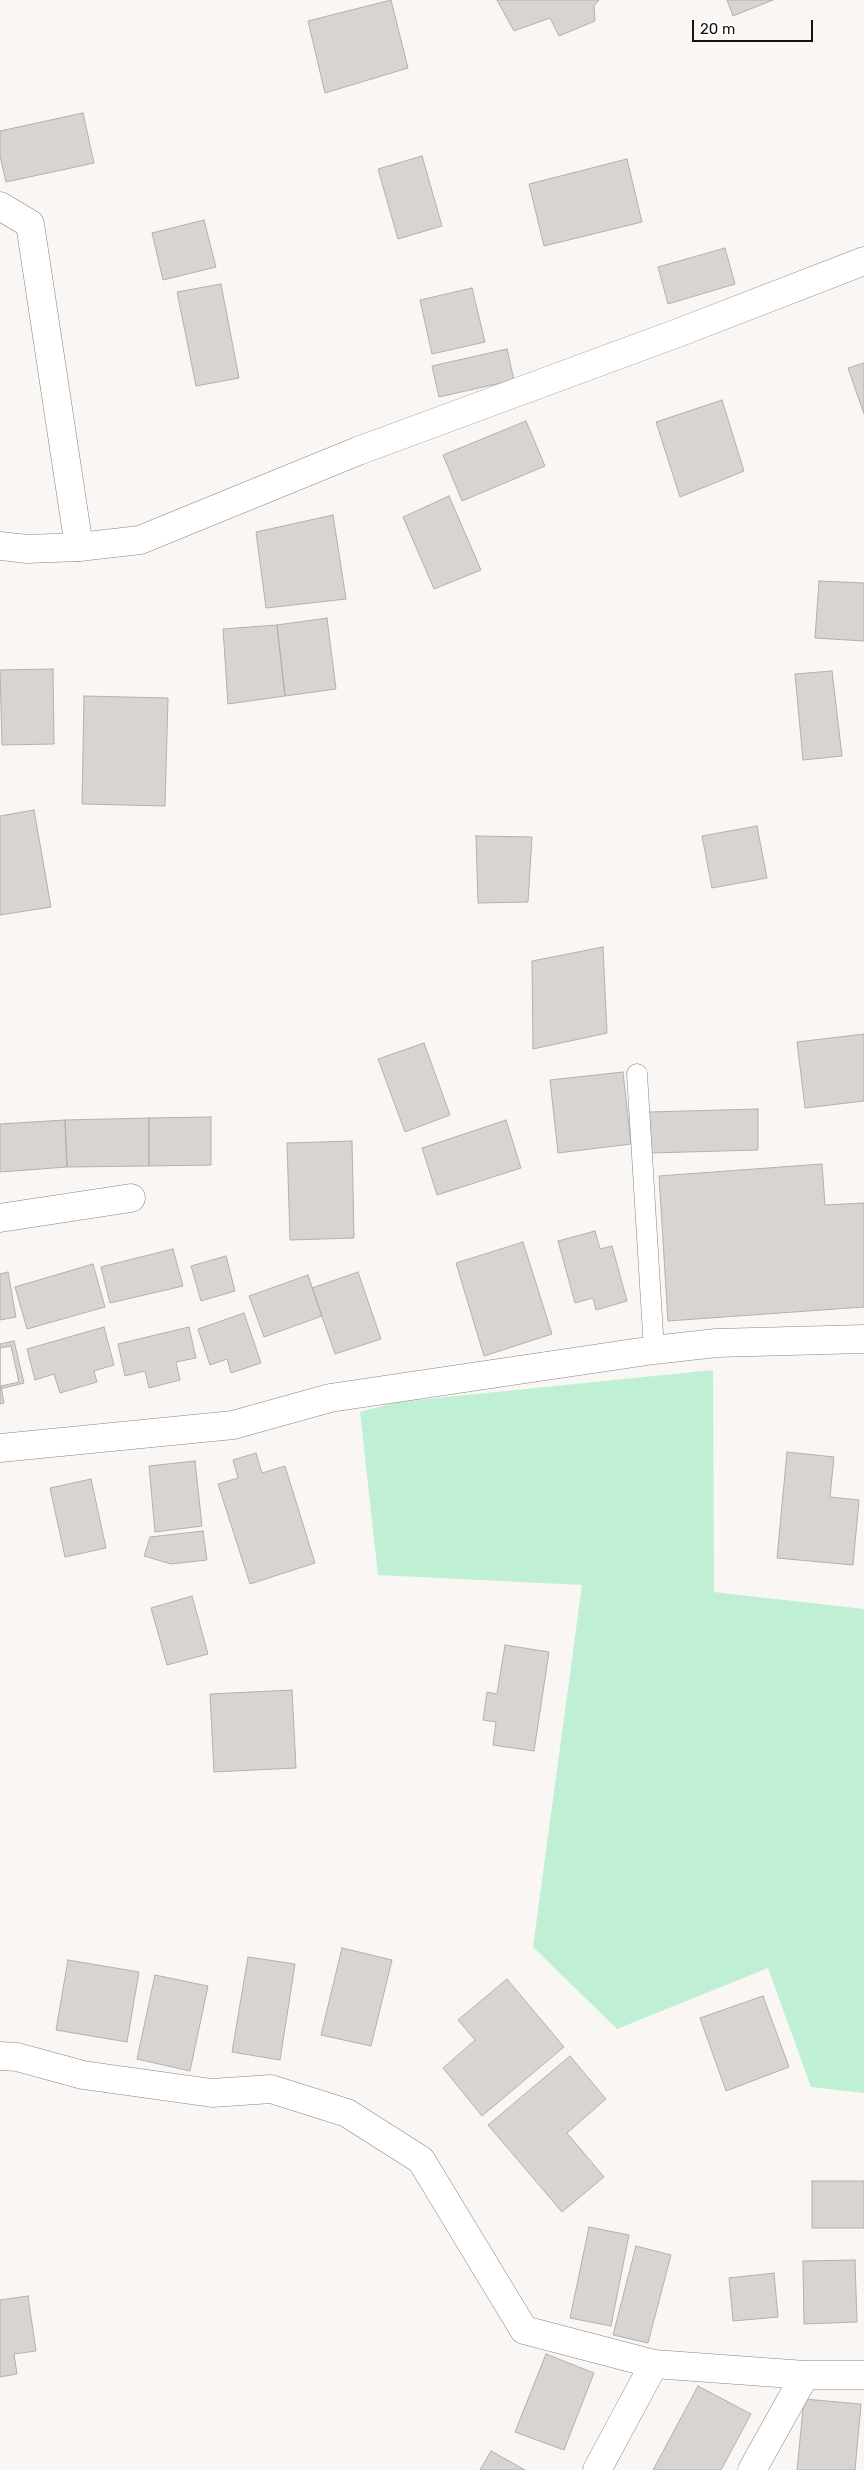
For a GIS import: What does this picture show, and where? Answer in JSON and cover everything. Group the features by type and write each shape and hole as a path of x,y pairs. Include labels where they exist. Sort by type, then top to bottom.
{"street":[{"path":"0,206 30,224 79,547"},
{"path":"0,546 28,548 79,547 140,540 358,450 674,334 864,261"},
{"path":"0,1218 131,1198"},
{"path":"0,1448 233,1425 330,1398 654,1350 716,1343 864,1339"},
{"path":"0,2056 17,2057 83,2075 212,2093 271,2089 348,2113 421,2160 524,2330 654,2364 805,2375 864,2375"},
{"path":"597,2470 654,2364"},
{"path":"752,2470 805,2375"}],"lane":[{"path":"637,1074 654,1350"}],"green space":[{"path":"713,1370 714,1592 864,1609 864,2093 811,2087 768,1968 617,2029 533,1947 582,1585 378,1575 360,1412 397,1402"}],"building":[{"path":"391,0 408,68 325,93 308,21"},
{"path":"497,0 599,0 594,6 595,21 559,36 550,18 514,31"},
{"path":"727,0 773,0 733,16"},
{"path":"83,113 94,163 6,182 0,156 0,131"},
{"path":"422,156 442,226 398,239 378,169"},
{"path":"627,159 642,222 544,246 529,184"},
{"path":"204,220 216,267 163,280 152,233"},
{"path":"725,248 735,284 668,304 658,267"},
{"path":"221,284 239,378 196,386 177,292"},
{"path":"472,288 485,342 432,354 420,300"},
{"path":"507,349 514,380 439,397 432,366"},
{"path":"864,363 864,414 848,368"},
{"path":"722,400 744,471 680,497 656,422"},
{"path":"526,421 545,466 462,501 443,455"},
{"path":"449,496 481,570 434,589 403,517"},
{"path":"333,515 346,599 266,608 256,532"},
{"path":"819,581 864,583 864,641 815,638"},
{"path":"327,618 336,689 285,696 277,625"},
{"path":"277,625 285,696 228,704 223,629"},
{"path":"53,669 54,744 2,745 0,670"},
{"path":"832,671 842,756 803,760 795,674"},
{"path":"84,696 168,698 165,806 82,804"},
{"path":"34,810 51,907 0,915 0,816"},
{"path":"757,826 767,878 712,888 702,836"},
{"path":"476,836 532,837 528,902 478,903"},
{"path":"603,947 607,1033 533,1049 532,961"},
{"path":"864,1034 864,1101 805,1108 797,1042"},
{"path":"424,1043 450,1115 405,1132 378,1059"},
{"path":"623,1072 631,1144 558,1153 550,1080"},
{"path":"758,1109 758,1150 650,1153 649,1112"},
{"path":"211,1117 211,1165 149,1166 149,1118"},
{"path":"149,1118 149,1166 67,1167 65,1120"},
{"path":"65,1120 67,1167 0,1172 0,1124"},
{"path":"506,1120 521,1168 437,1195 422,1148"},
{"path":"352,1141 354,1238 290,1240 287,1143"},
{"path":"822,1164 825,1205 864,1203 864,1307 668,1321 659,1176"},
{"path":"595,1231 600,1249 612,1246 627,1301 596,1310 593,1298 575,1303 558,1241"},
{"path":"523,1242 552,1334 484,1356 456,1263"},
{"path":"173,1249 183,1286 110,1303 101,1267"},
{"path":"226,1256 235,1291 201,1301 191,1266"},
{"path":"93,1264 105,1307 27,1329 15,1287"},
{"path":"8,1272 16,1317 0,1320 0,1274"},
{"path":"358,1272 381,1339 335,1354 312,1288"},
{"path":"308,1275 322,1316 264,1337 249,1296"},
{"path":"244,1313 261,1363 231,1373 227,1359 210,1365 198,1329"},
{"path":"104,1327 114,1365 94,1371 97,1382 60,1393 54,1374 35,1380 27,1349"},
{"path":"189,1327 196,1358 176,1362 180,1380 149,1388 145,1371 125,1376 118,1344"},
{"path":"14,1341 24,1383 0,1389 0,1344"},
{"path":"11,1346 19,1382 1,1386 4,1403 0,1404 0,1348"},
{"path":"787,1452 834,1457 830,1497 859,1500 853,1565 777,1558"},
{"path":"256,1453 262,1473 285,1466 315,1563 250,1584 218,1484 238,1478 233,1460"},
{"path":"195,1461 202,1526 155,1532 149,1466"},
{"path":"91,1479 106,1548 65,1557 50,1488"},
{"path":"203,1531 207,1560 171,1564 144,1556 150,1537"},
{"path":"192,1596 208,1654 167,1665 151,1608"},
{"path":"505,1645 549,1652 534,1751 493,1745 496,1722 483,1720 487,1692 497,1694"},
{"path":"292,1690 296,1768 214,1772 210,1694"},
{"path":"342,1948 392,1960 371,2046 321,2035"},
{"path":"248,1957 295,1964 280,2060 232,2052"},
{"path":"68,1960 139,1972 127,2042 56,2030"},
{"path":"155,1975 208,1986 190,2071 137,2059"},
{"path":"507,1979 564,2047 482,2116 443,2068 475,2040 458,2020"},
{"path":"763,1996 789,2067 726,2091 700,2018"},
{"path":"570,2056 606,2099 567,2133 604,2177 562,2212 488,2125"},
{"path":"812,2181 864,2181 864,2228 812,2228"},
{"path":"589,2227 629,2235 611,2326 570,2318"},
{"path":"636,2246 671,2255 648,2343 613,2335"},
{"path":"855,2260 857,2322 804,2324 803,2261"},
{"path":"774,2273 778,2317 733,2321 729,2278"},
{"path":"28,2296 36,2351 14,2354 17,2374 0,2377 0,2300"},
{"path":"546,2354 594,2373 564,2450 515,2432"},
{"path":"698,2386 751,2414 721,2470 653,2470"},
{"path":"804,2399 861,2404 855,2470 797,2470"},
{"path":"491,2451 525,2470 480,2470"}]}
